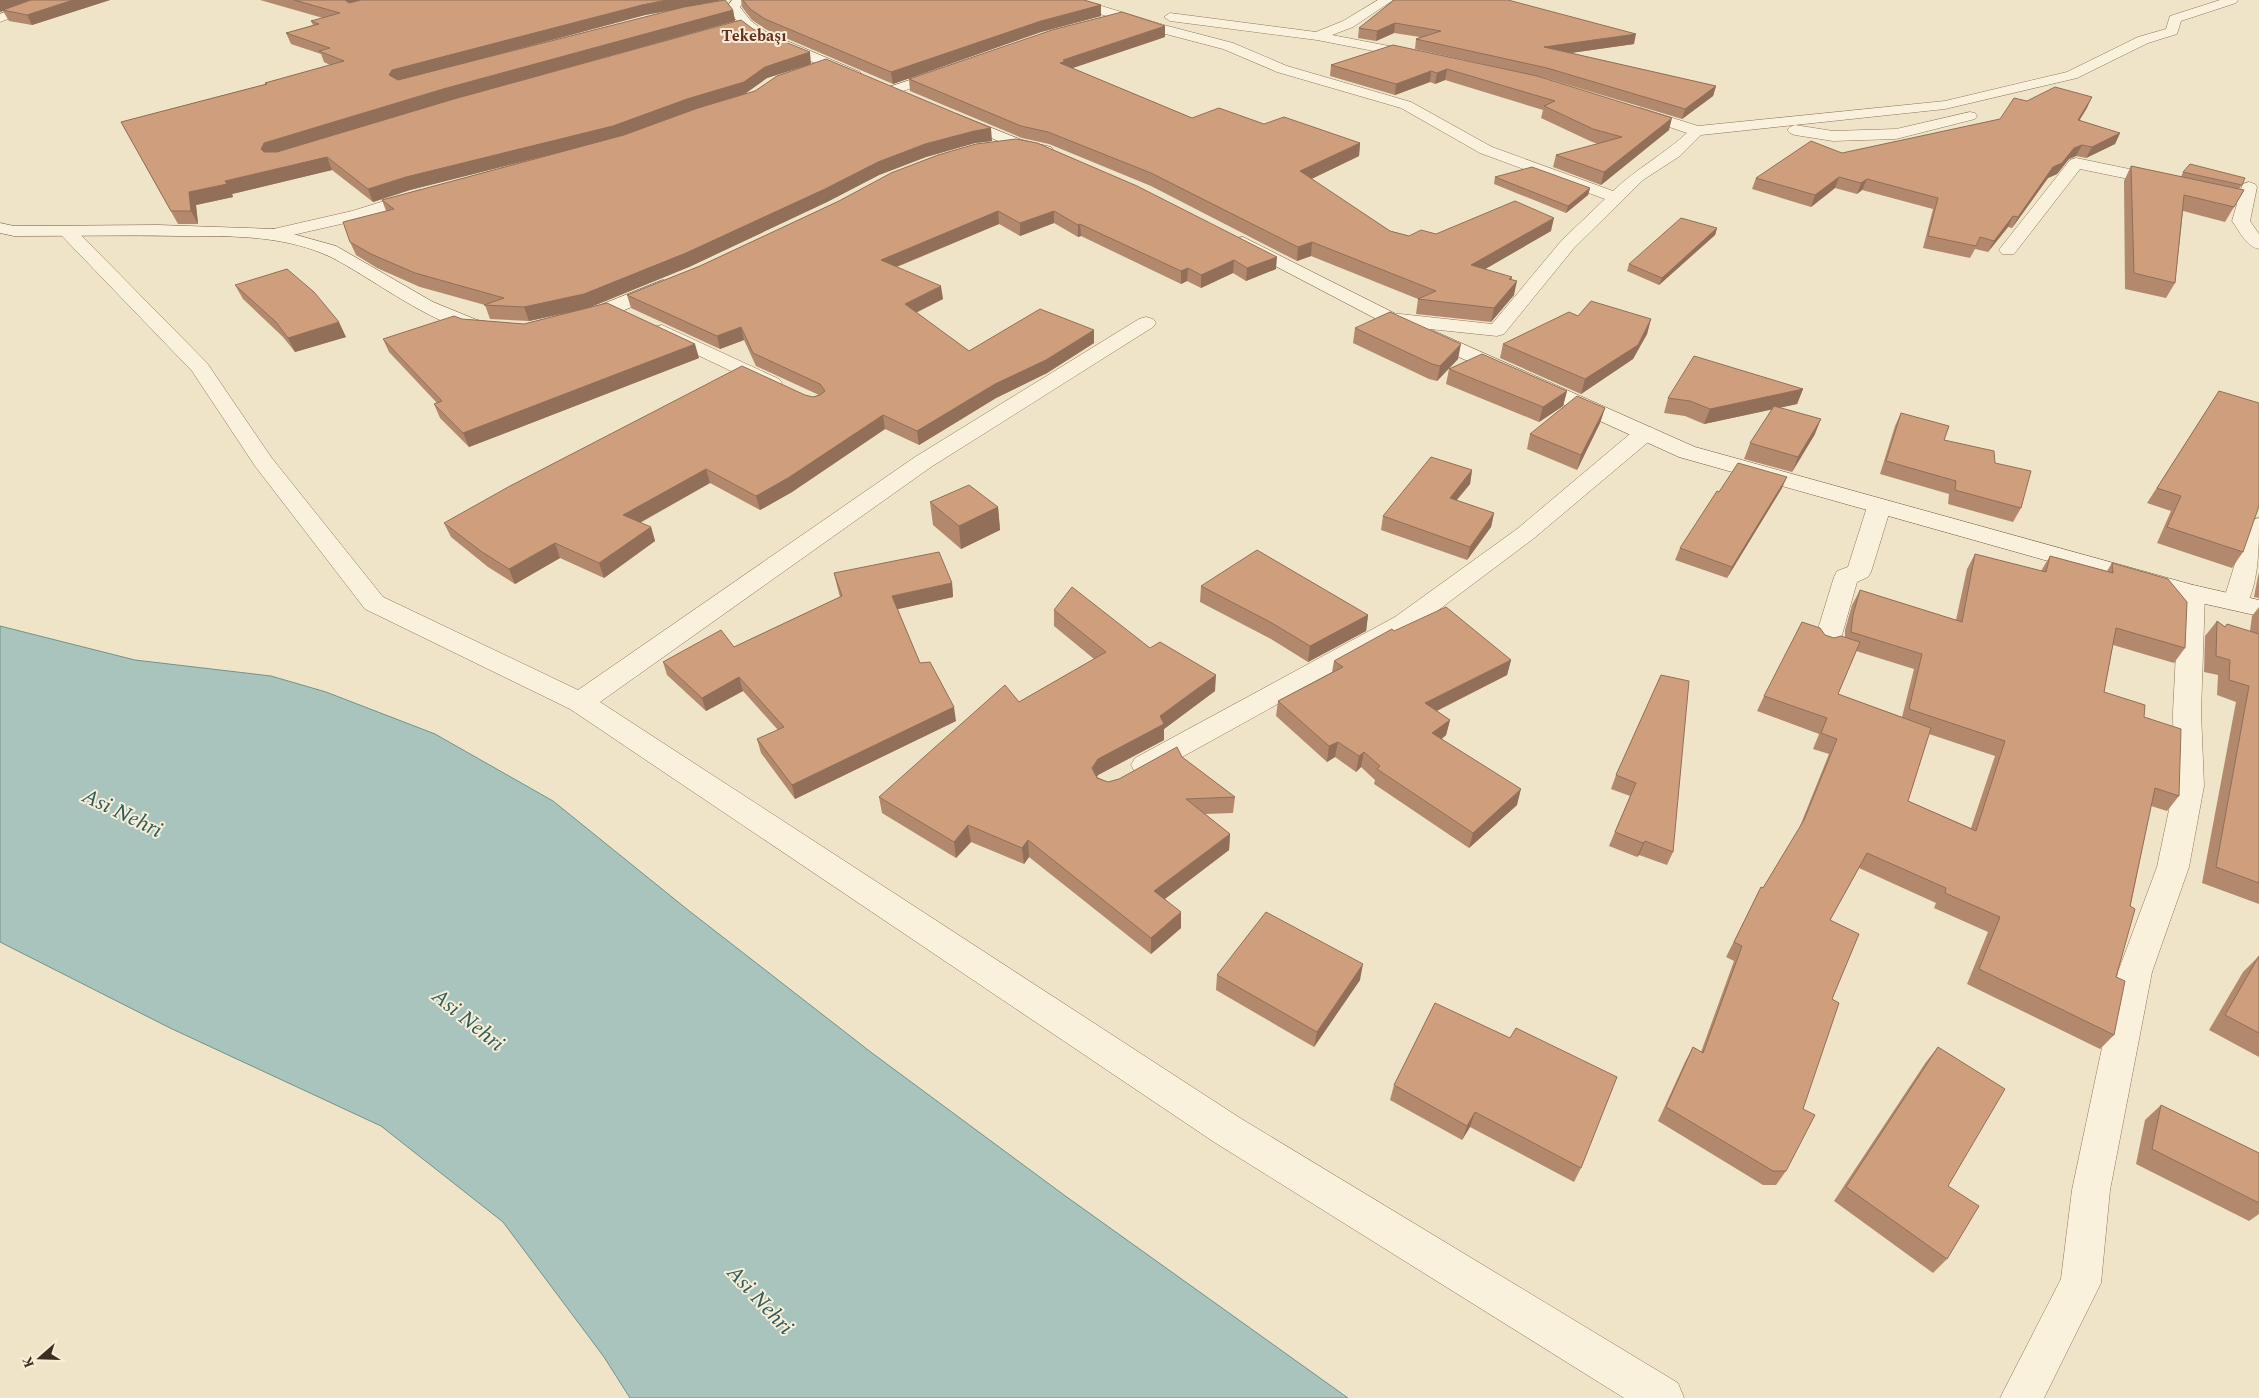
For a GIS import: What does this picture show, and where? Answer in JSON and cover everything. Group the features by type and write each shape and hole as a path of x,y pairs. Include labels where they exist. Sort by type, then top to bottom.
{"street":[{"path":"0,18 46,0"},
{"path":"1070,0 1090,6 1317,36 1437,59"},
{"path":"1317,36 1348,24 1387,0"},
{"path":"1623,107 1697,131 1945,105 2072,75 2143,40 2172,31 2175,19 2232,0"},
{"path":"728,4 737,26 1017,144 1042,149 1060,156"},
{"path":"1093,24 1116,8"},
{"path":"1116,8 1228,46 1282,69 1406,105 1486,150 1615,198"},
{"path":"1228,46 1251,27"},
{"path":"805,73 829,64"},
{"path":"892,91 956,69"},
{"path":"1756,124 1833,136 1896,134 1982,114"},
{"path":"1391,319 1497,330 1568,244 1637,177 1674,154 1697,131"},
{"path":"984,149 1017,144"},
{"path":"2008,250 2076,163 2181,186 2248,194 2241,221 2259,244"},
{"path":"275,234 357,216 436,191"},
{"path":"0,228 14,231 193,230 275,234 330,250 426,306 474,326 502,327"},
{"path":"67,232 200,367 263,461 374,603 580,702 1227,1130 1663,1398"},
{"path":"1225,232 1391,319 1688,452 1879,508 2192,593 2248,605 2259,525"},
{"path":"567,320 595,314 679,280"},
{"path":"611,307 788,391"},
{"path":"580,702 923,462 1146,323"},
{"path":"1126,776 1404,623 1525,534 1645,433"},
{"path":"1827,642 1846,577 1859,572 1879,508"},
{"path":"2021,1398 2081,1283 2091,1190 2135,972 2174,867 2189,786 2187,712 2192,593"}],"water":[{"name":"Asi Nehri","path":"0,626 135,660 271,676 326,692 435,734 553,801 688,910 872,1053 1064,1195 1348,1398 630,1398 604,1357 503,1222 381,1126 170,1028 0,942"}],"building":[{"path":"31,0 73,0 27,15 3,10"},
{"path":"294,0 345,0 349,3 361,0 667,0 392,70 389,75 398,80 684,7 725,0 733,10 443,89 264,143 261,149 264,152 277,152 454,99 741,20 753,29 810,52 765,67 744,82 687,99 613,126 406,177 368,189 327,157 225,181 227,184 189,192 191,211 171,211 121,122 267,84 265,83 344,61 319,51 330,48 286,33 319,24 311,21 340,13"},
{"path":"743,0 1084,0 1101,5 1041,21 891,72 765,19 750,9"},
{"path":"1394,0 1508,0 1636,34 1544,47 1716,86 1685,109 1547,68 1416,39 1441,31 1395,23 1377,31 1359,28"},
{"path":"1122,12 1165,26 1063,60 1066,61 1060,63 1192,118 1219,108 1264,124 1284,117 1360,143 1300,171 1390,231 1409,236 1421,230 1436,234 1515,201 1554,218 1471,265 1512,277 1509,279 1517,281 1494,308 1418,299 1436,291 1312,242 1298,247 1151,173 1048,132 1021,126 909,79 1052,30"},
{"path":"1393,45 1537,76 1672,118 1604,172 1556,155 1622,137 1593,129 1544,106 1555,101 1447,69 1437,73 1431,71 1396,84 1331,65"},
{"path":"826,59 991,128 925,144 878,162 825,189 686,253 584,294 524,307 484,305 504,298 415,273 371,254 350,242 343,222 394,209 382,200 624,135 698,108 755,91 777,76"},
{"path":"2055,87 2092,97 2078,120 2120,133 2092,147 2082,145 2074,148 2062,163 2053,167 2018,217 2013,216 1994,241 1980,237 1976,246 1928,236 1938,198 1867,179 1861,183 1839,177 1815,195 1756,178 1811,141 1842,153 2000,119 2014,98 2027,101"},
{"path":"1016,139 1037,143 1137,186 1277,257 1247,268 1234,260 1201,275 1188,268 1181,271 1080,224 1078,225 1054,211 1020,223 998,211 881,260 941,286 905,304 969,351 1040,309 1094,330 1046,360 995,384 917,431 883,415 788,478 756,496 706,469 623,515 651,527 599,563 555,543 509,569 482,552 444,523 510,486 742,366 805,395 813,397 820,395 825,391 820,384 753,353 741,327 717,336 627,295 700,266 839,201 891,173 938,155 976,144"},
{"path":"2190,164 2245,178 2242,185 2183,172"},
{"path":"2131,166 2244,190 2234,207 2184,195 2175,283 2134,273"},
{"path":"1532,167 1590,188 1568,206 1495,177"},
{"path":"1681,218 1717,228 1662,278 1629,264"},
{"path":"287,269 314,292 339,322 288,338 276,322 235,285"},
{"path":"1591,301 1651,319 1638,345 1585,379 1503,344 1569,312 1578,316"},
{"path":"607,303 695,344 463,433 434,404 442,401 383,339 454,316 462,319 524,324"},
{"path":"1390,312 1461,344 1440,366 1355,328"},
{"path":"1482,354 1567,391 1543,407 1449,369"},
{"path":"1694,356 1803,389 1710,409 1690,401 1668,398"},
{"path":"2219,391 2259,403 2259,506 2243,552 2167,527 2181,496 2157,488"},
{"path":"1577,396 1605,408 1581,455 1530,434"},
{"path":"1774,406 1821,419 1798,457 1750,443"},
{"path":"1901,413 1949,426 1944,440 1994,451 1995,463 2031,471 2021,508 1955,490 1956,481 1886,461"},
{"path":"1431,457 1472,470 1450,498 1494,513 1470,547 1383,516"},
{"path":"1738,463 1787,477 1732,567 1680,548 1717,491 1719,492"},
{"path":"969,485 998,507 959,526 930,502"},
{"path":"1257,550 1368,615 1310,646 1272,623 1201,586"},
{"path":"939,552 952,583 892,596 920,663 930,662 954,707 792,785 757,739 784,727 739,677 702,698 663,662 721,630 734,647 842,596 834,573"},
{"path":"1975,554 2046,572 2050,556 2113,573 2112,563 2168,579 2187,602 2185,648 2116,628 2104,692 2145,705 2144,717 2181,729 2179,796 2155,788 2130,906 2135,909 2116,977 2125,981 2114,1035 1979,969 2000,917 1945,893 1946,888 1867,853 1830,920 1859,934 1832,999 1839,1003 1803,1109 1815,1115 1786,1171 1773,1171 1666,1107 1693,1047 1703,1053 1742,946 1734,942 1761,887 1763,888 1804,820 1837,739 1821,733 1827,718 1764,696 1802,622 1820,628 1825,635 1834,638 1841,636 1860,642 1838,694 1931,728 1908,801 1976,831 2005,741 1909,709 1922,654 1851,632 1853,615 1860,590 1962,622"},
{"path":"1072,587 1150,648 1160,642 1216,675 1160,716 1164,724 1098,759 1092,768 1097,778 1108,782 1119,779 1177,747 1182,757 1235,797 1186,799 1230,834 1154,891 1181,912 1151,938 1028,840 1022,848 968,825 954,842 879,797 1005,685 1019,702 1106,652 1054,610"},
{"path":"1446,607 1511,660 1425,703 1450,720 1432,733 1521,789 1473,833 1377,769 1380,766 1364,752 1359,756 1338,742 1329,746 1278,701 1343,667 1334,661 1392,629 1394,631"},
{"path":"2217,621 2225,627 2227,624 2259,634 2259,883 2216,867 2249,686 2229,680 2230,660 2216,656"},
{"path":"1661,675 1689,681 1673,852 1615,832 1636,783 1616,775"},
{"path":"1266,912 1363,964 1317,1032 1217,975"},
{"path":"2259,956 2259,1033 2225,1015"},
{"path":"1435,1003 1510,1038 1516,1028 1617,1077 1581,1168 1475,1112 1467,1126 1394,1085"},
{"path":"1938,1047 2005,1089 1948,1186 1979,1206 1947,1259 1846,1187"},
{"path":"2161,1105 2259,1153 2259,1203 2152,1149"}],"district":[{"name":"Tekebaşı","path":"754,35"}]}
